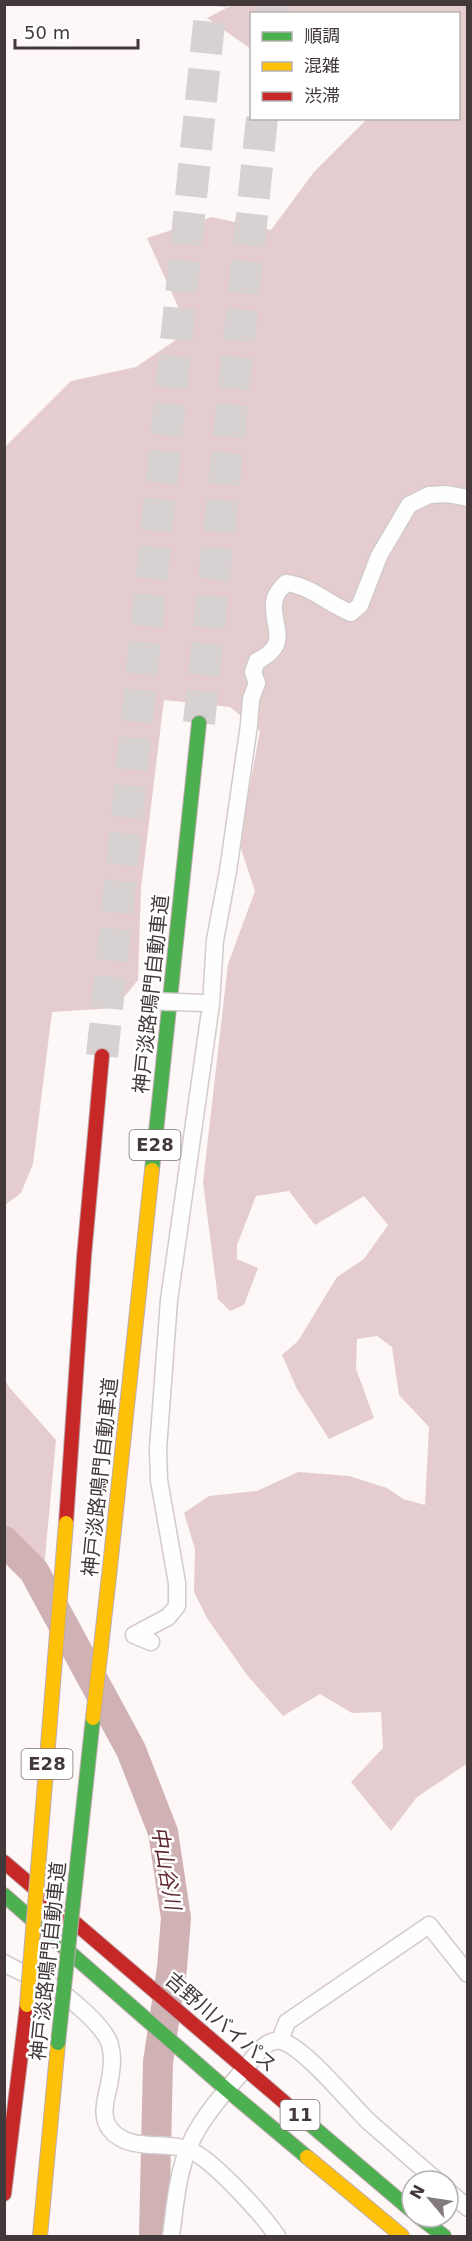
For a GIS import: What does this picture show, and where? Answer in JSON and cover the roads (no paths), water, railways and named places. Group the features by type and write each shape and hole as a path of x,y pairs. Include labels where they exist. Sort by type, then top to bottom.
{"highway":[{"name":"神戸淡路鳴門自動車道","path":"40,2236 58,2043 199,723"},
{"name":"神戸淡路鳴門自動車道","path":"4,2194 27,2005 66,1523 84,1257 102,1056"},
{"name":"吉野川バイパス","path":"4,1862 400,2201"},
{"name":"11","path":"4,1895 139,2015 402,2236"},
{"path":"44,2180 45,2236"}],"street":[{"path":"151,1642 134,1635 168,1617 177,1606 177,1583 159,1480 158,1449 173,1267 215,940 228,871 251,699 257,683 253,672 258,661 267,656 275,644 279,632 274,603 278,591 286,583 298,584 335,607 351,613 360,605 379,556 409,505 429,495 447,494 468,498"},
{"path":"149,1000 207,1004"},
{"path":"280,2040 287,2022 429,1925 468,1974"},
{"path":"4,1963 51,1986 102,2028 110,2044 112,2068 104,2115 110,2128 121,2139 133,2143 181,2148 203,2156 265,2218 277,2236"},
{"path":"171,2236 181,2148 226,2089 260,2050 272,2041 280,2040 302,2053 368,2120 423,2169"}],"waterway":[{"name":"中山谷川","path":"4,1541 34,1571 131,1750 163,1832 176,1918 172,1968 158,2062 154,2236"}],"tunnel":[{"path":"102,1056 211,4"},
{"path":"273,12 274,4"},
{"path":"199,723 262,120"}]}
